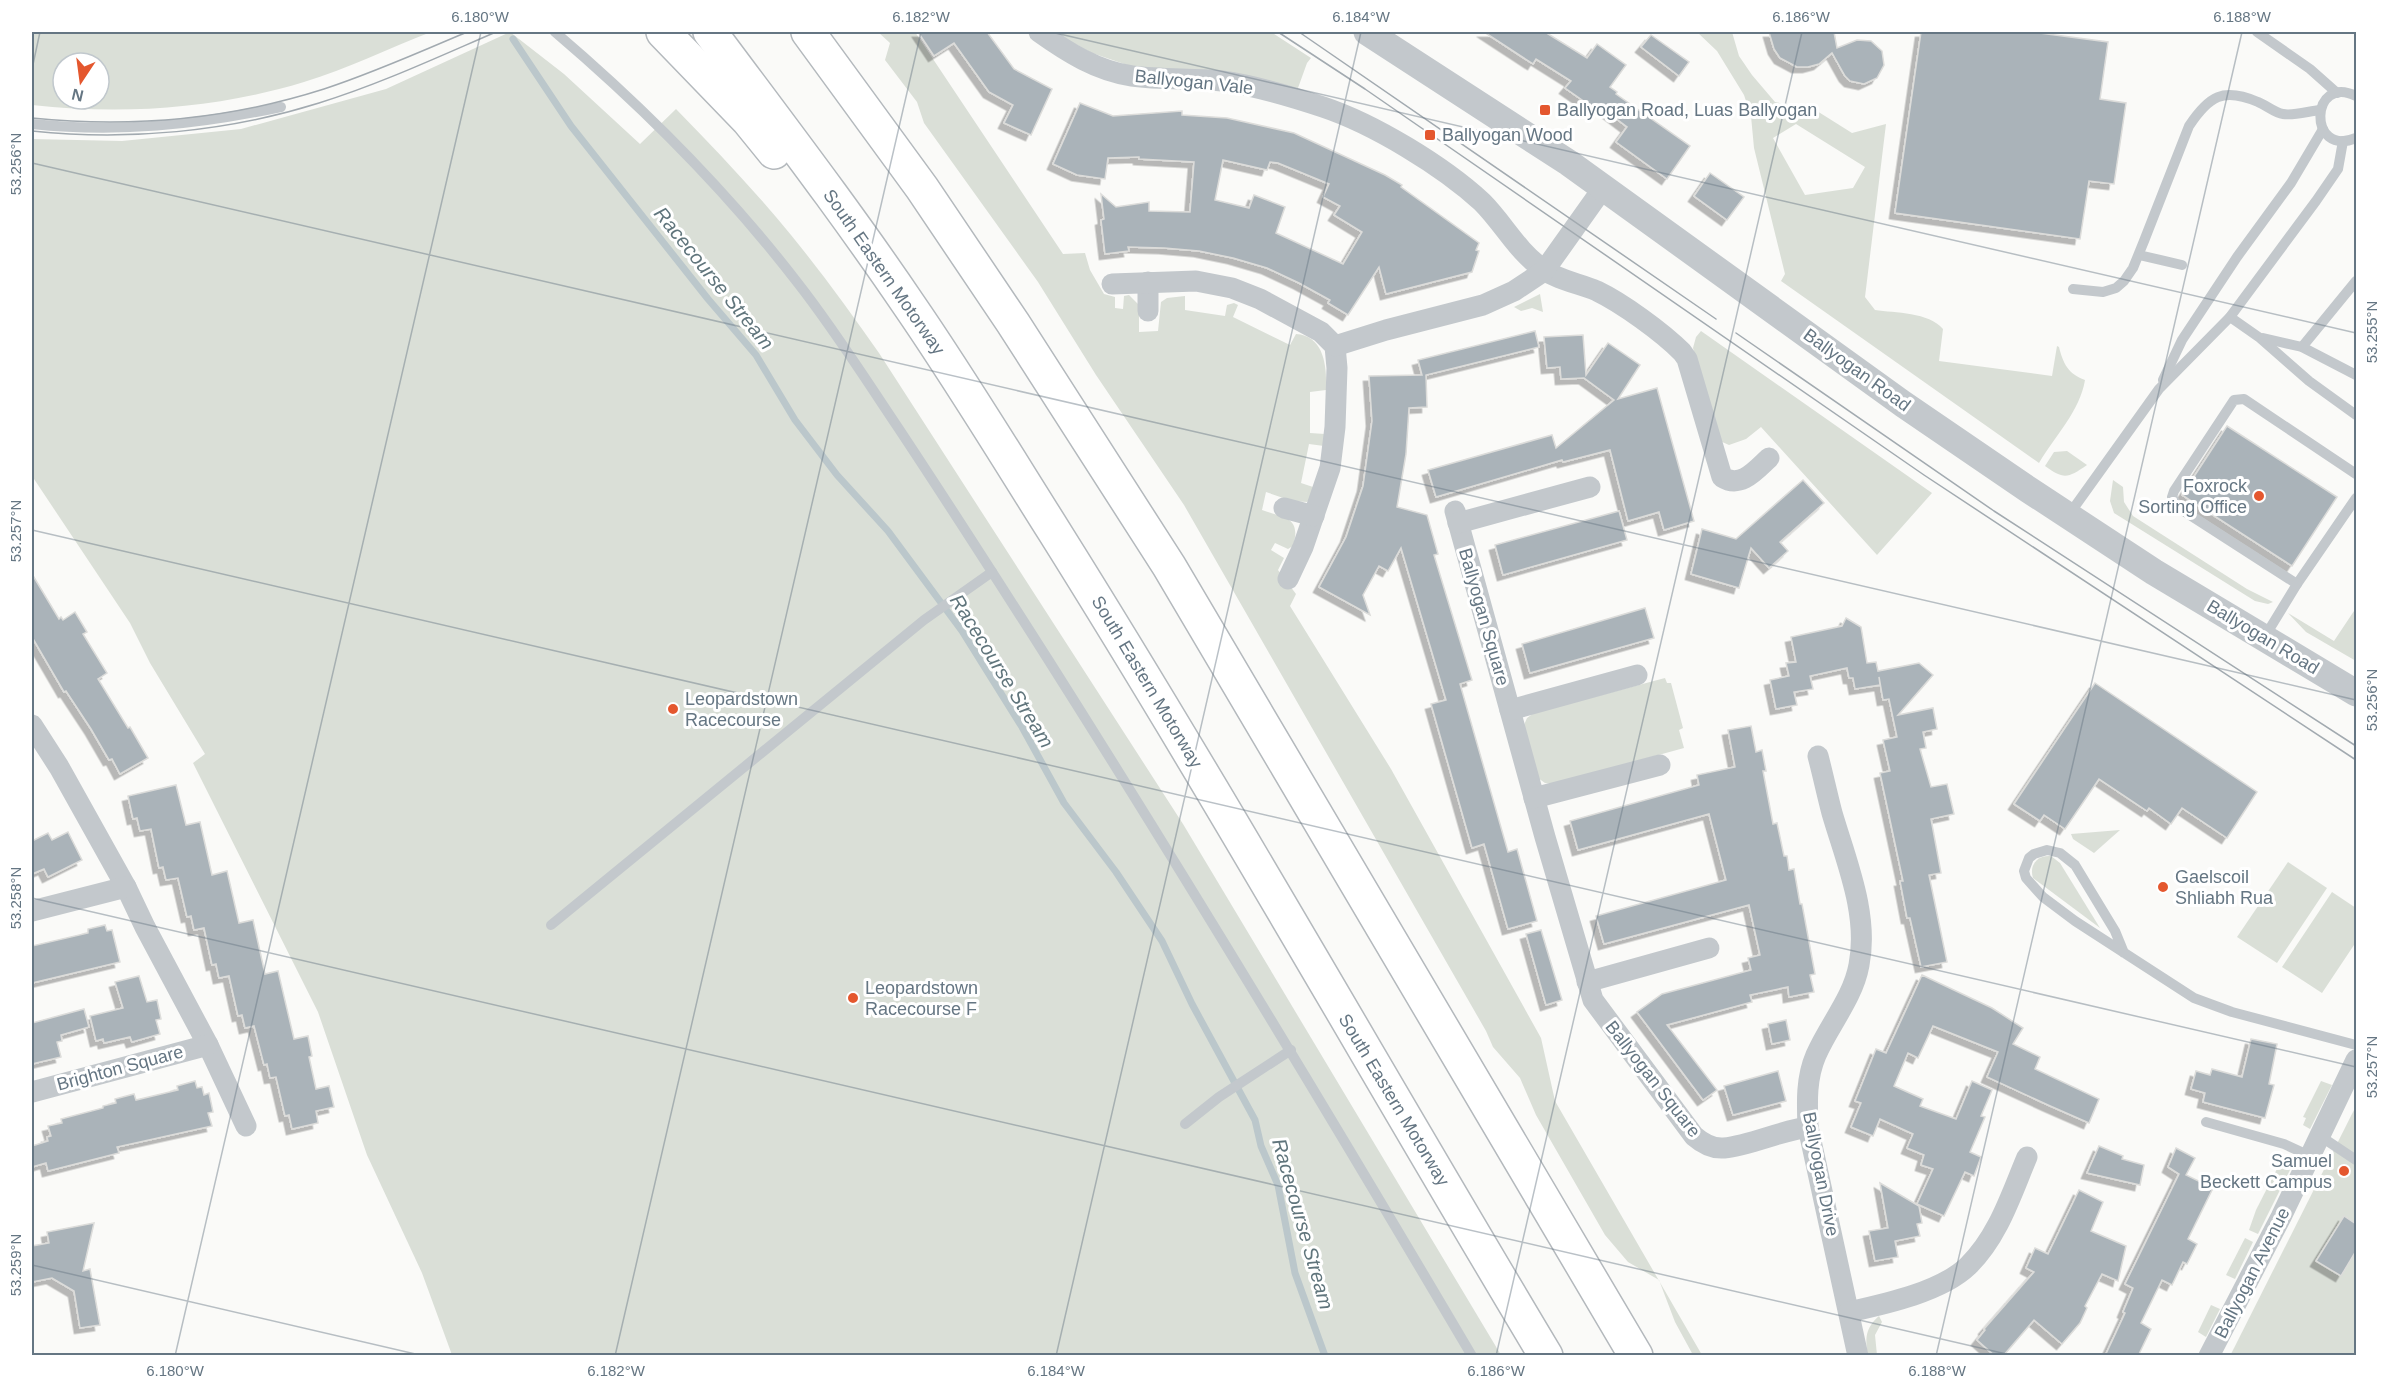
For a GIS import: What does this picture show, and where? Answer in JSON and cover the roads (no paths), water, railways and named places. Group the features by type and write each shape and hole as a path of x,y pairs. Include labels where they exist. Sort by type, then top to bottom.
{"highway":[{"path":"663,32 748,120 827,216 877,284 975,437 1186,781 1279,905"},
{"name":"South Eastern Motorway","path":"710,32 852,224 910,306 974,404 1103,609 1546,1356"},
{"path":"808,32 922,188 1108,468 1169,566 1391,939 1636,1356"},
{"path":"835,32 1049,343 1182,555 1375,881 1391,939"}],"street":[{"name":"Ballyogan Vale","path":"1039,32 1069,53 1105,69 1130,75 1237,84 1284,94 1349,118 1399,144 1455,180 1482,202 1519,249 1544,271"},
{"name":"Ballyogan Road","path":"1367,32 1491,111 1603,188 1903,404 2068,516 2154,572 2356,693"},
{"path":"1335,346 1386,330 1484,305 1514,291 1544,271 1603,188"},
{"path":"1544,271 1567,282 1599,292 1682,351 1687,359 1722,477 1734,482 1741,481 1753,474 1769,458"},
{"path":"1112,284 1196,281 1232,288 1269,304 1321,332 1335,346 1337,368 1330,468 1314,516 1288,579"},
{"path":"1148,282 1148,311"},
{"name":"Ballyogan Square","path":"1590,487 1456,517 1587,982 1600,1011 1700,1142 1725,1148 1808,1127"},
{"path":"1284,508 1314,516"},
{"name":"Ballyogan Square","path":"1510,710 1637,675"},
{"name":"Brighton Square","path":"32,725 59,767 126,887 208,1045 246,1126"},
{"name":"Ballyogan Drive","path":"1818,756 1850,874 1860,919 1862,945 1854,983 1812,1067 1807,1103 1808,1127 1858,1356"},
{"path":"1534,798 1660,765"},
{"path":"32,911 126,887"},
{"path":"1587,982 1709,948"},
{"name":"Brighton Square","path":"32,1092 208,1045"},
{"name":"Ballyogan Avenue","path":"2209,1356 2276,1227 2356,1060"},
{"path":"1849,1312 1899,1301 1967,1267 1993,1233 2027,1157"}],"lane":[{"path":"555,32 608,77 660,127 743,217 798,282 851,356 1155,828 1291,1050 1472,1356"},
{"path":"2257,32 2310,69 2337,93"},
{"path":"2356,96 2345,92 2329,97 2320,110 2319,117 2323,129 2335,140 2356,138"},
{"path":"2073,289 2103,292 2116,288 2124,281 2139,255 2189,126 2200,110 2212,99 2234,93 2283,115 2320,110"},
{"path":"32,124 134,128 179,125 213,121 281,107"},
{"path":"2159,389 2182,340 2237,257 2291,183 2323,129"},
{"path":"2068,516 2159,389 2230,317 2338,169 2343,141"},
{"path":"2139,255 2182,265"},
{"path":"2302,347 2356,281"},
{"path":"2230,317 2260,338 2309,381 2356,415"},
{"path":"2260,338 2302,347 2356,375"},
{"path":"2297,584 2179,508 2172,497 2174,491 2234,400 2239,398 2244,399 2356,474"},
{"path":"2264,638 2297,584 2356,498"},
{"path":"551,926 924,620 992,572"},
{"path":"2124,953 2115,931 2074,865 2060,853 2047,850 2029,858 2024,871 2033,888 2075,921 2124,953 2202,1003 2356,1045"},
{"path":"1185,1124 1219,1097 1291,1050"},
{"path":"2206,1122 2284,1144 2310,1156"},
{"path":"2320,1136 2356,1160"}],"waterway":[{"name":"Racecourse Stream","path":"513,39 571,126 708,299 756,355 795,420 837,475 888,531 962,631 1022,727 1064,803 1116,872 1162,941 1192,1004 1255,1120 1261,1146 1278,1185 1295,1273 1325,1356"}],"tram line":[{"path":"32,118 69,121 143,121 180,119 252,108 342,83 467,32"},
{"path":"32,131 68,134 140,134 177,132 249,121 342,96 496,32"},
{"path":"1278,32 1365,89 1924,475 2356,760"},
{"path":"1299,32 1716,319"},
{"path":"1736,333 1994,511 2356,746"}],"place":[{"name":"Ballyogan Road, Luas Ballyogan","path":"1545,110"},
{"name":"Ballyogan Wood","path":"1430,135"},
{"name":"Foxrock Sorting Office","path":"2259,496"},
{"name":"Leopardstown Racecourse","path":"673,709"},
{"name":"Gaelscoil Shliabh Rua","path":"2163,887"},
{"name":"Leopardstown Racecourse F","path":"853,998"},
{"name":"Samuel Beckett Campus","path":"2344,1171"}]}
